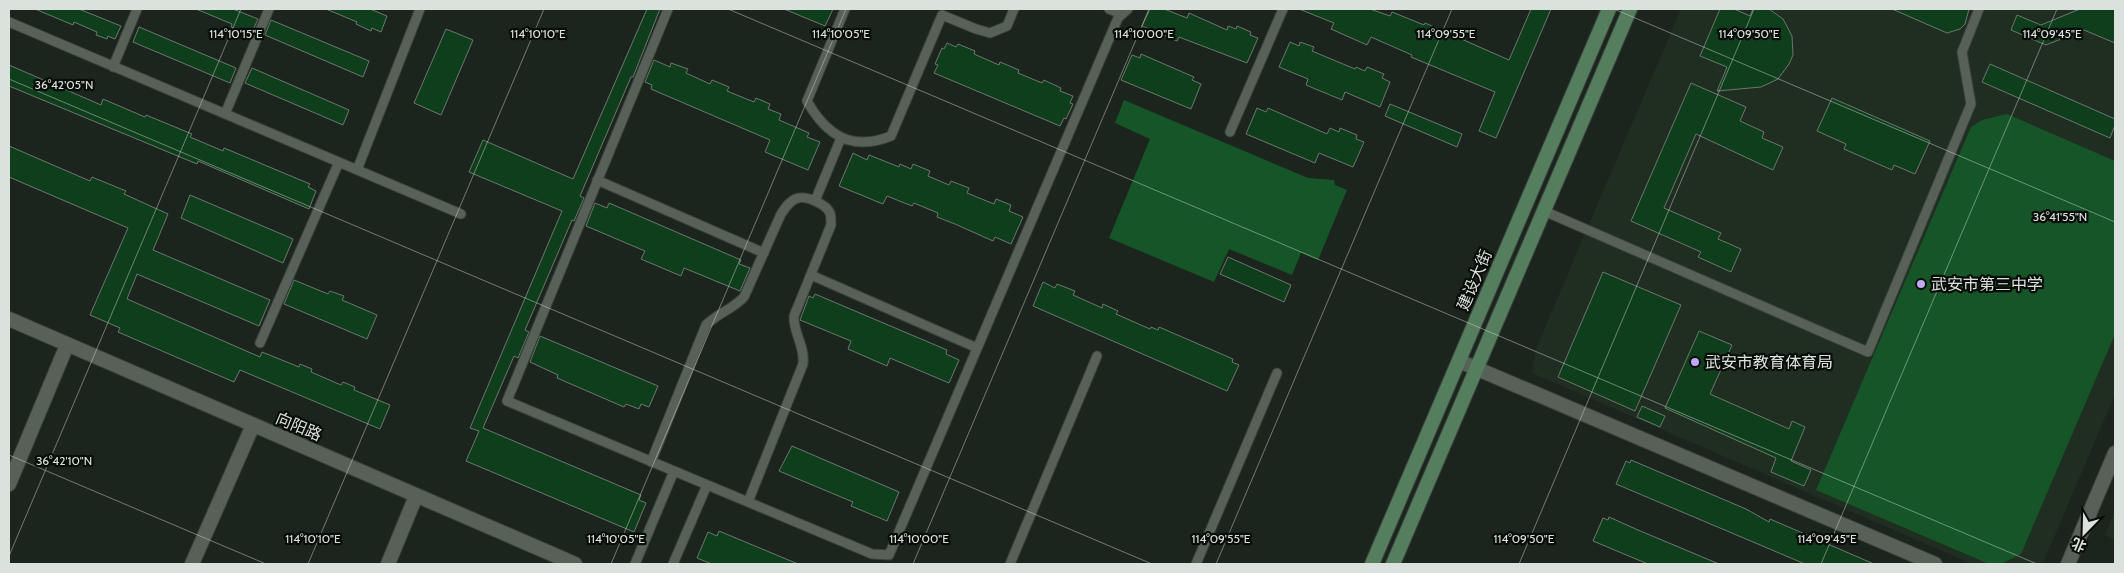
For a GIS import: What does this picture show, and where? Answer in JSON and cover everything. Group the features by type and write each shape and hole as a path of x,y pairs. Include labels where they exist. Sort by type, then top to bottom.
{"main road":[{"name":"建设大街","path":"1372,564 1609,9"},
{"path":"1393,564 1630,9"}],"street":[{"name":"向阳路","path":"9,319 574,564"},
{"path":"9,484 67,345"},
{"path":"1459,360 1935,564"},
{"path":"192,564 253,425"},
{"path":"2068,564 2115,454"},
{"path":"388,564 416,496"}],"lane":[{"path":"114,66 137,9"},
{"path":"225,114 269,9"},
{"path":"357,170 420,9"},
{"path":"668,9 507,401 872,554 889,555 1118,18 1125,12"},
{"path":"845,9 806,101 814,114 836,135 841,138 864,143 877,142 891,136 942,15 990,33 1007,26 1014,9"},
{"path":"1109,9 1125,12"},
{"path":"1230,132 1283,9"},
{"path":"1544,211 1868,352 1971,104 1962,52 1980,9"},
{"path":"9,22 461,214"},
{"path":"815,201 841,138"},
{"path":"260,343 339,162"},
{"path":"597,180 764,253"},
{"path":"651,462 706,325 715,315 737,304 744,297 781,214 790,202 799,198 815,201 827,208 830,213 831,224 794,316 794,325 801,340 804,353 802,364 748,502"},
{"path":"811,275 977,348"},
{"path":"1010,564 1097,356"},
{"path":"1196,564 1277,373"},
{"path":"635,564 674,471"},
{"path":"673,564 707,485"}],"shaded area":[{"name":"武安市第三中学","path":"1681,9 2115,9 2115,394 2044,561 2038,564 1972,564 1532,373 1535,351"},
{"path":"2115,511 2115,539 2105,535"}],"green space":[{"path":"1124,100 1308,178 1334,180 1335,185 1347,190 1318,260 1301,253 1292,275 1229,249 1214,282 1109,238 1150,139 1115,123"},
{"path":"2007,114 2115,161 2115,334 2021,554 2001,564 1989,564 1816,490 1971,127 1982,120"}],"building":[{"path":"35,9 79,9 121,26 115,39 108,36 107,39 96,35 97,32 74,22 73,25"},
{"path":"196,9 233,9 258,19 253,30 243,29 242,31 231,27 232,24"},
{"path":"326,9 370,9 387,16 381,32 372,28 371,31 356,24 357,22"},
{"path":"647,9 660,9 633,77 631,77 580,196 584,198 574,221 572,220 525,330 529,332 518,358 514,356 483,428 641,495 639,500 646,503 634,532 466,461 479,431 470,428 562,211 469,172 483,140 573,179"},
{"path":"784,9 833,9 825,26"},
{"path":"1150,9 1164,9 1187,18 1189,13 1227,30 1228,26 1236,29 1237,26 1251,32 1250,35 1258,38 1247,63 1179,37 1177,41 1142,26"},
{"path":"1299,9 1370,9 1390,16 1392,12 1424,25 1425,23 1509,60 1531,9 1551,9 1496,138 1479,131 1495,92 1411,57 1412,55 1371,37 1367,45 1331,29 1334,23"},
{"path":"1720,9 1734,9 1750,16 1753,9 1769,9 1783,19 1792,36 1793,55 1778,79 1761,87 1717,91 1727,67 1700,56"},
{"path":"1892,9 1969,9 1965,24 1960,29 1947,33"},
{"path":"2080,9 2115,9 2115,43 2084,30 2046,45 2011,30 2017,15 2041,25"},
{"path":"271,20 369,61 363,77 265,35"},
{"path":"139,27 236,68 230,83 133,42"},
{"path":"446,29 473,40 441,115 414,103"},
{"path":"1290,42 1299,46 1300,42 1314,47 1312,51 1355,69 1356,67 1365,71 1367,67 1384,74 1382,78 1390,82 1380,107 1345,92 1342,100 1306,85 1308,79 1279,67"},
{"path":"947,43 956,47 958,44 975,51 974,54 999,65 1000,62 1019,70 1018,73 1042,83 1044,80 1061,88 1060,91 1073,96 1070,103 1073,104 1066,119 1064,118 1060,126 934,73 938,65 935,64 942,48 944,49"},
{"path":"1141,54 1194,77 1192,80 1201,84 1191,109 1121,80 1132,55 1140,58"},
{"path":"654,60 670,67 671,63 688,69 686,73 710,84 712,80 729,87 727,91 754,102 756,98 770,104 768,109 781,114 779,120 809,133 807,137 820,142 808,170 765,152 770,140 651,89 652,85 645,82"},
{"path":"1990,64 2115,119 2115,125 2110,138 1982,82"},
{"path":"9,65 101,105 103,99 145,117 146,115 192,134 190,137 223,151 224,148 310,184 308,187 316,191 309,209 198,161 197,164 9,86"},
{"path":"252,68 349,110 343,125 245,83"},
{"path":"1691,83 1746,107 1740,121 1764,132 1762,138 1783,147 1773,170 1696,134 1664,208 1721,233 1718,239 1741,249 1731,272 1698,257 1701,252 1631,221"},
{"path":"1832,98 1930,141 1915,174 1894,165 1892,170 1844,149 1846,144 1817,131"},
{"path":"1390,104 1462,134 1457,147 1385,116"},
{"path":"1257,108 1266,112 1268,108 1327,134 1330,128 1339,132 1340,128 1357,135 1356,139 1364,142 1353,167 1319,153 1315,163 1246,134"},
{"path":"9,146 90,181 92,177 126,191 124,194 168,214 153,250 270,300 259,326 137,274 127,299 260,357 262,352 299,367 300,364 312,369 311,372 341,385 343,382 355,387 354,390 390,405 380,429 240,370 234,382 118,332 120,328 90,315 128,228 9,177"},
{"path":"853,153 867,160 869,155 899,167 900,164 911,169 913,164 930,171 928,176 949,185 951,181 969,188 967,193 994,204 996,199 1011,205 1009,211 1023,217 1011,244 995,237 993,241 937,217 938,213 914,203 912,206 887,196 883,204 839,186"},
{"path":"190,195 293,239 283,263 181,218"},
{"path":"595,203 607,208 609,203 741,260 739,264 750,268 740,291 684,268 681,276 641,259 645,251 586,226"},
{"path":"1228,257 1291,285 1284,302 1220,274"},
{"path":"1603,272 1681,305 1635,411 1558,377"},
{"path":"294,280 328,294 330,291 344,296 342,300 377,315 367,339 284,304"},
{"path":"1043,282 1055,288 1057,284 1075,291 1073,295 1102,308 1103,304 1118,311 1116,314 1150,329 1151,327 1158,330 1159,327 1233,359 1232,362 1239,365 1227,391 1033,306"},
{"path":"815,294 947,350 946,354 959,360 949,383 890,358 887,366 848,349 851,341 800,320 809,296 813,298"},
{"path":"1699,331 1732,345 1710,394 1789,429 1792,421 1805,427 1791,461 1811,470 1804,486 1771,472 1776,458 1665,408"},
{"path":"540,336 658,386 649,407 641,404 639,409 626,404 624,407 557,378 558,375 530,362"},
{"path":"1642,406 1665,416 1660,427 1637,417"},
{"path":"792,446 899,492 887,521 851,506 853,502 779,471"},
{"path":"1631,460 1746,509 1769,522 1770,519 1874,564 1805,564 1616,484 1626,461 1630,463"},
{"path":"1609,517 1719,564 1648,564 1593,541 1603,518 1608,520"},
{"path":"719,531 798,564 712,564 697,558 708,532 717,536"}],"place":[{"name":"武安市第三中学","path":"1921,284"},
{"name":"武安市教育体育局","path":"1695,362"}]}
